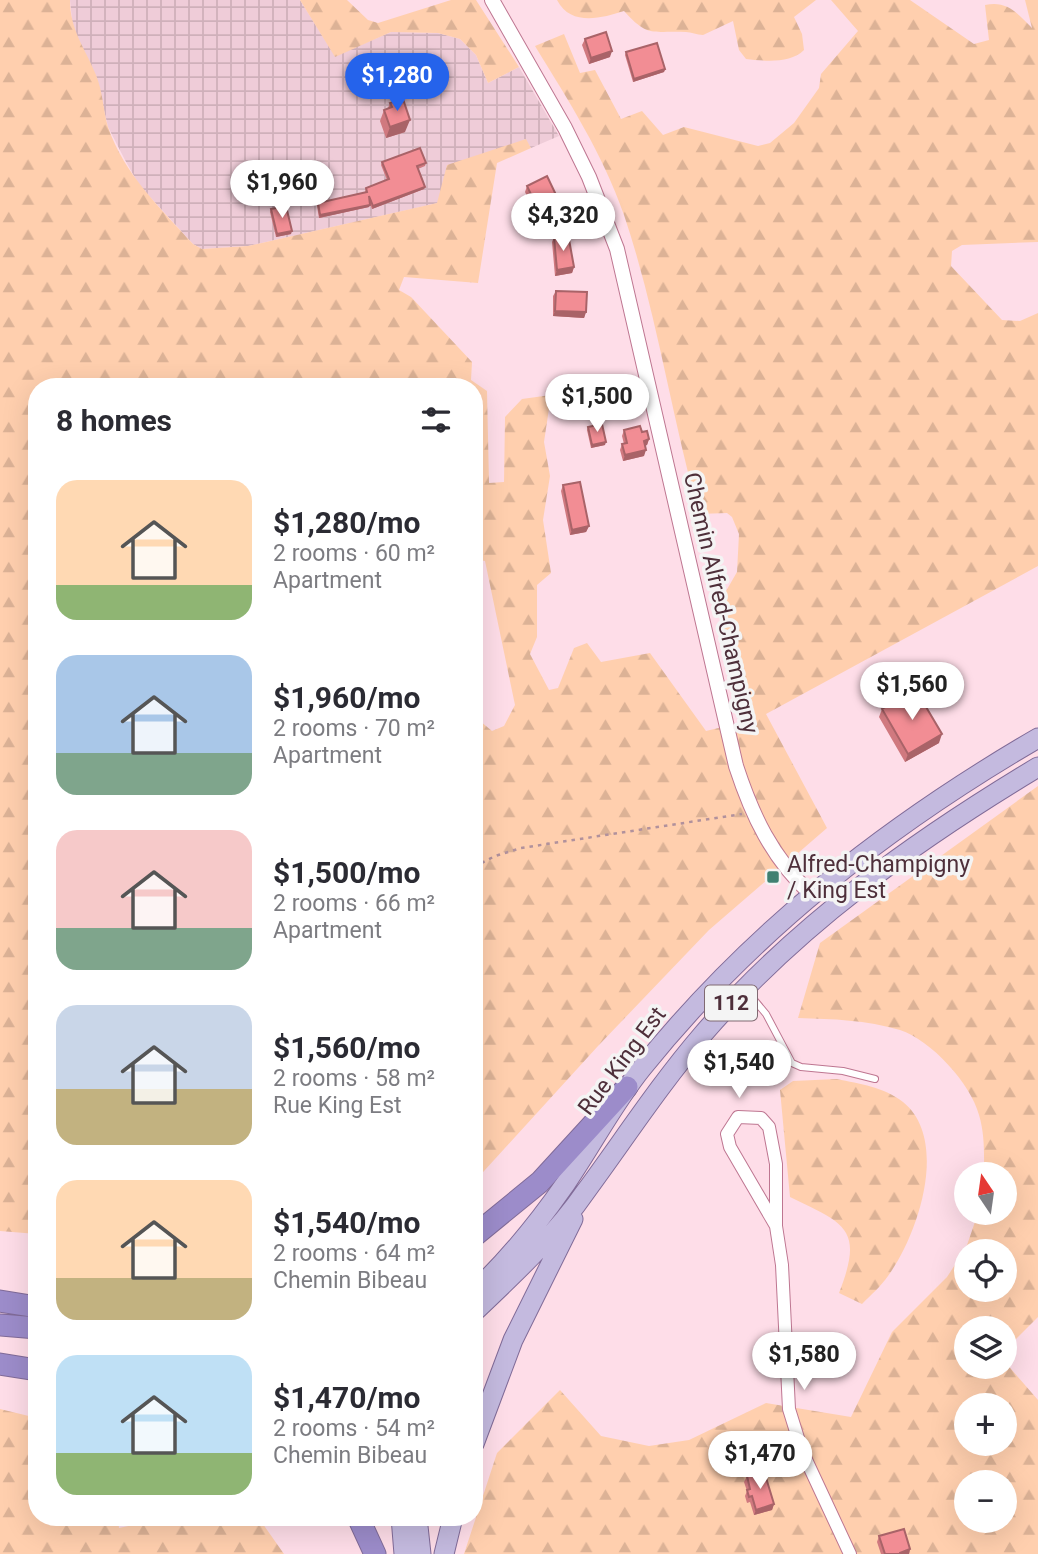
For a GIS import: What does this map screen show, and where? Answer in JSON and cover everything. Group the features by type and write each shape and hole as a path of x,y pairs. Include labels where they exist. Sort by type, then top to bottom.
{"highway":[{"path":"483,1229 540,1182 627,1087"},
{"path":"0,1299 28,1298"},
{"path":"0,1299 28,1305"},
{"path":"0,1325 28,1327"},
{"path":"0,1364 28,1369"},
{"path":"362,1526 375,1554"}],"main road":[{"name":"Rue King Est","path":"483,1282 544,1214 627,1087 711,989 811,894 918,813 1038,738"},
{"name":"Rue King Est","path":"483,1303 528,1258 585,1193 666,1078 745,989 813,925 874,876 940,828 1038,766"},
{"path":"483,1421 520,1324 585,1193"},
{"path":"402,1526 404,1554"},
{"path":"418,1526 421,1554"},
{"path":"444,1554 451,1526"}],"street":[{"name":"Chemin Alfred-Champigny","path":"492,0 577,153 620,260 728,738 752,811 778,858 811,894"},
{"path":"776,1226 730,1147 727,1134 738,1117 761,1118 769,1127 776,1164 776,1226 782,1265 789,1409 802,1451 850,1554"}],"lane":[{"path":"745,989 766,1014 792,1063 801,1067 843,1071 875,1079"}],"path":[{"path":"483,862 521,848 752,811"}],"shaded area":[{"path":"70,0 300,0 335,56 391,32 438,33 460,39 476,55 488,83 519,67 559,136 531,148 525,139 438,203 248,246 202,249 193,244 139,185 125,160 108,127 96,76 73,31"}],"green space":[{"path":"0,0 70,0 75,30 98,81 108,127 115,144 144,190 193,244 202,249 248,246 437,203 447,165 526,139 531,148 497,163 478,283 404,277 399,290 411,297 472,362 471,378 28,378 28,1233 0,1231"},
{"path":"300,0 347,0 368,20 378,23 451,0 476,0 519,67 488,83 476,55 460,39 438,33 391,32 335,57"},
{"path":"557,0 816,0 794,17 802,34 804,50 792,58 769,61 746,59 739,50 733,21 703,35 652,31 640,26 624,11 597,18 579,17 563,9"},
{"path":"831,0 910,0 974,44 989,40 985,5 1006,6 1032,28 1025,0 1038,0 1038,242 962,245 952,251 951,266 1002,320 1020,321 1038,313 1038,566 766,714 827,828 709,930 483,1172 483,724 492,731 504,726 515,705 485,561 483,388 487,391 489,483 504,482 505,417 522,399 551,395 544,442 550,476 543,520 551,573 537,585 537,637 530,654 549,690 558,688 574,648 587,643 601,662 650,653 706,731 747,721 718,605 737,572 739,534 732,517 727,513 699,514 646,289 616,192 572,107 535,46 564,34 580,73 595,70 621,119 642,111 663,135 684,127 758,146 770,143 794,123 819,88 821,74 858,31"},
{"path":"1038,786 1038,1317 1017,1338 1017,1316 954,1316 954,1379 1017,1379 1017,1376 1038,1400 1038,1554 464,1554 473,1526 483,1526 483,1496 497,1453 560,1390 601,1436 649,1446 689,1440 766,1403 851,1417 892,1332 947,1277 954,1266 954,1302 1017,1302 1017,1239 969,1239 974,1225 1017,1225 1017,1162 984,1162 982,1130 975,1103 959,1077 937,1053 900,1030 849,1021 798,1018 820,943"},
{"path":"837,1079 872,1087 896,1097 917,1119 925,1139 927,1163 924,1188 910,1237 888,1276 862,1304 839,1293 850,1255 845,1231 825,1214 790,1197 780,1090 793,1081"},
{"path":"0,1409 28,1416 28,1526 264,1526 284,1554 0,1554"}],"building":[{"path":"606,32 612,51 591,58 585,39"},
{"path":"657,43 665,69 634,79 626,52"},
{"path":"403,99 410,120 390,127 384,110 392,107 390,103"},
{"path":"420,148 426,163 417,166 425,187 373,206 369,196 370,205 320,215 318,203 367,192 366,188 389,179 382,162"},
{"path":"547,176 558,199 538,209 527,186"},
{"path":"286,206 292,231 277,234 271,209"},
{"path":"568,234 574,267 557,270 554,237"},
{"path":"556,291 587,292 586,312 555,311"},
{"path":"602,424 606,442 592,445 588,427"},
{"path":"640,426 642,432 647,431 649,439 644,441 646,450 625,455 622,444 627,443 624,430"},
{"path":"580,482 589,526 572,530 563,485"},
{"path":"916,690 942,734 908,754 882,709"},
{"path":"764,1471 774,1504 756,1510 747,1490 750,1489 747,1476"},
{"path":"904,1529 910,1549 900,1554 885,1554 879,1536"}],"place":[{"name":"Alfred-Champigny / King Est","path":"773,877"}]}
